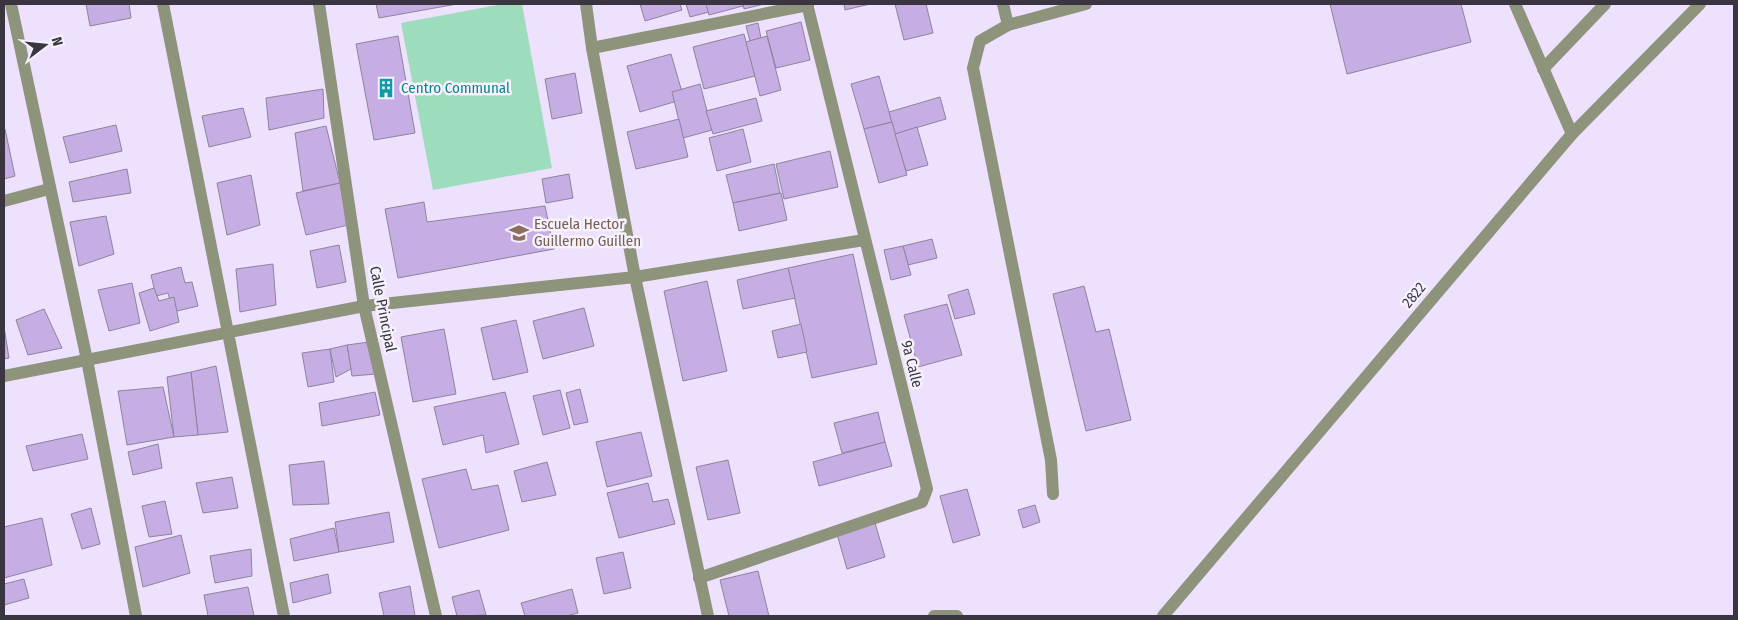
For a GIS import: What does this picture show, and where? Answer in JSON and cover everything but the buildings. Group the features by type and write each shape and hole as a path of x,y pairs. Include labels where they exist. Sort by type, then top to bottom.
{"street":[{"path":"11,4 87,360 136,616"},
{"path":"163,4 284,616"},
{"name":"Calle Principal","path":"319,4 364,306 436,616"},
{"path":"586,4 592,48 635,277 708,616"},
{"path":"592,48 808,4"},
{"name":"9a Calle","path":"700,578 922,502 927,490 864,240 808,4"},
{"path":"1003,4 1008,24"},
{"path":"1053,494 1051,460 973,68 980,40 1008,24 1086,4"},
{"path":"1515,4 1572,134"},
{"path":"1543,69 1605,4"},
{"name":"2822","path":"1163,616 1572,134 1700,4"},
{"path":"4,200 49,189"},
{"path":"4,376 364,306 635,277 864,240"},
{"path":"934,616 957,616"}],"green space":[{"path":"503,4 522,4 552,168 433,190 401,23"}],"place":[{"name":"Centro Communal","path":"386,88"},
{"name":"Escuela Hector Guillermo Guillen","path":"519,233"}]}
